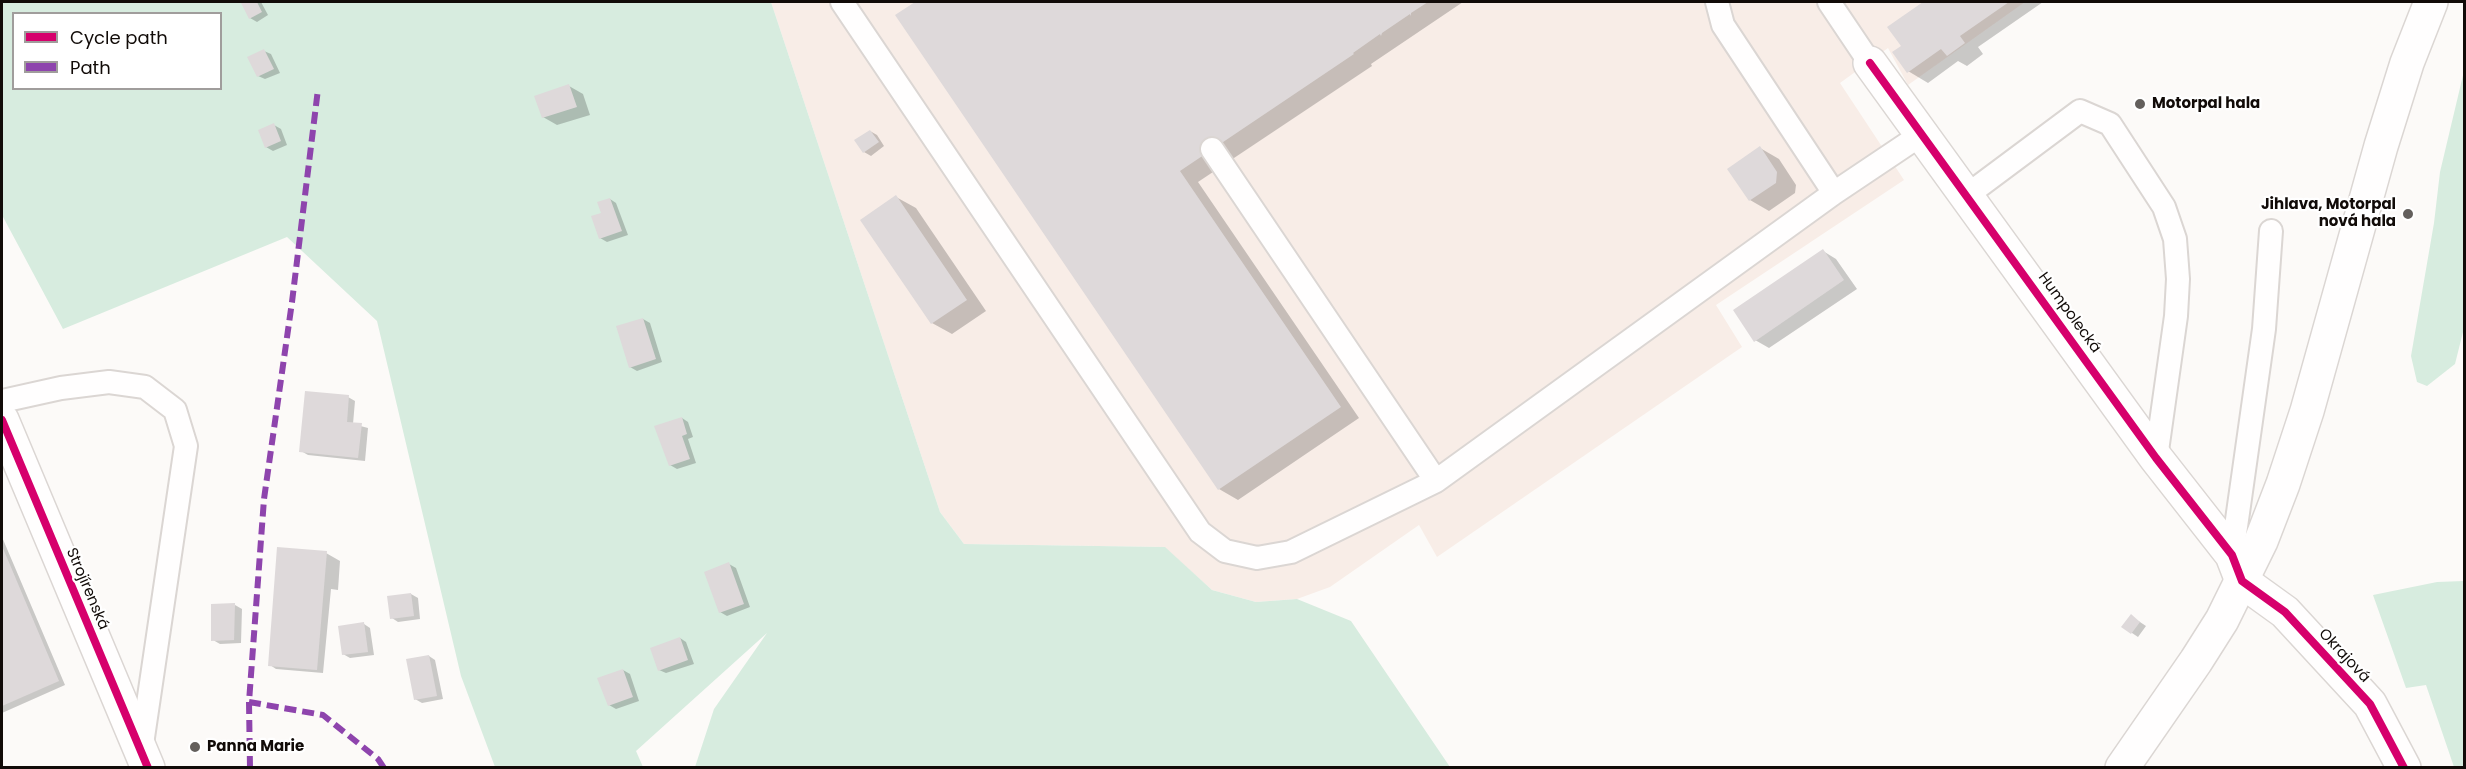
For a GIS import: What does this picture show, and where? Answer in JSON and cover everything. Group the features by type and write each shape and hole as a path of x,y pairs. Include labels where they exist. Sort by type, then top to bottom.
{"street":[{"path":"2122,768 2196,661 2237,568 2283,484 2307,411 2381,146 2408,63 2432,2"},
{"name":"Humpolecká","path":"1870,63 2237,568"},
{"name":"Strojírenská","path":"2,420 144,760"},
{"name":"Okrajová","path":"2237,568 2285,612 2370,704 2404,768"}],"lane":[{"path":"842,2 1200,532 1225,551 1257,558 1291,552 1436,481 1834,193 1922,134"},
{"path":"1717,2 1723,25 1834,193"},
{"path":"1829,2 1870,63"},
{"path":"1966,196 2080,111 2110,124 2164,207 2175,239 2178,279 2176,316 2156,458"},
{"path":"1212,149 1436,481"},
{"path":"2237,568 2264,330 2271,231"},
{"path":"2,401 61,388 110,382 145,387 175,410 186,446 144,760"}],"shaded area":[{"path":"771,2 2025,2 1908,85 1888,48 1840,83 1904,180 1716,305 1742,347 1437,557 1419,525 1330,587 1297,599 1256,602 1212,590 1164,547 964,544 940,512"}],"green space":[{"path":"2,2 771,2 940,512 964,544 1165,547 1212,590 1256,602 1297,599 1351,621 1450,767 695,767 714,709 767,633 636,751 643,767 495,767 461,676 377,321 287,237 63,329 2,215"},
{"path":"2464,71 2464,328 2455,364 2427,386 2417,382 2411,356 2434,223 2440,172"},
{"path":"2464,581 2464,767 2454,767 2426,685 2406,688 2373,595 2437,582"}],"building":[{"path":"257,2 262,12 249,19 241,3"},
{"path":"915,2 1428,2 1411,13 1411,16 1410,14 1381,36 1380,34 1354,54 1180,171 1341,407 1218,490 895,15"},
{"path":"1923,2 2009,2 1960,36 1965,43 1947,56 1941,49 1907,73 1892,52 1901,46 1887,27"},
{"path":"264,49 274,69 257,77 247,57"},
{"path":"569,84 577,107 542,118 534,96"},
{"path":"274,123 281,141 265,148 258,130"},
{"path":"870,130 879,142 863,153 854,140"},
{"path":"1760,146 1777,172 1776,183 1749,201 1727,169"},
{"path":"896,195 967,300 931,324 860,220"},
{"path":"610,198 622,231 599,239 591,216 601,213 597,202"},
{"path":"1823,249 1844,280 1754,342 1733,310"},
{"path":"643,318 656,359 629,368 616,326"},
{"path":"305,391 349,395 347,422 362,423 358,458 299,452"},
{"path":"682,417 687,434 682,436 690,459 669,466 654,426"},
{"path":"2,546 59,681 2,706"},
{"path":"277,547 327,551 317,670 268,666"},
{"path":"729,562 744,604 719,613 704,572"},
{"path":"411,593 414,616 390,619 387,596"},
{"path":"235,603 234,640 211,641 211,604"},
{"path":"2131,614 2140,622 2131,634 2121,627"},
{"path":"364,622 368,652 342,655 338,626"},
{"path":"680,637 688,660 658,671 650,648"},
{"path":"429,655 437,696 414,700 406,659"},
{"path":"623,669 633,697 608,706 597,678"}],"marked path":[{"path":"250,768 249,702 264,499 292,302 318,89"},
{"path":"249,702 323,715 378,759 384,768"}],"cycle path":[{"path":"1870,63 2156,458 2232,555 2242,581 2285,612 2370,704 2404,768"},
{"path":"2,420 148,768"}],"place":[{"name":"Motorpal hala","path":"2140,104"},
{"name":"Jihlava, Motorpal nová hala","path":"2408,214"},
{"name":"Panna Marie","path":"195,747"}]}
